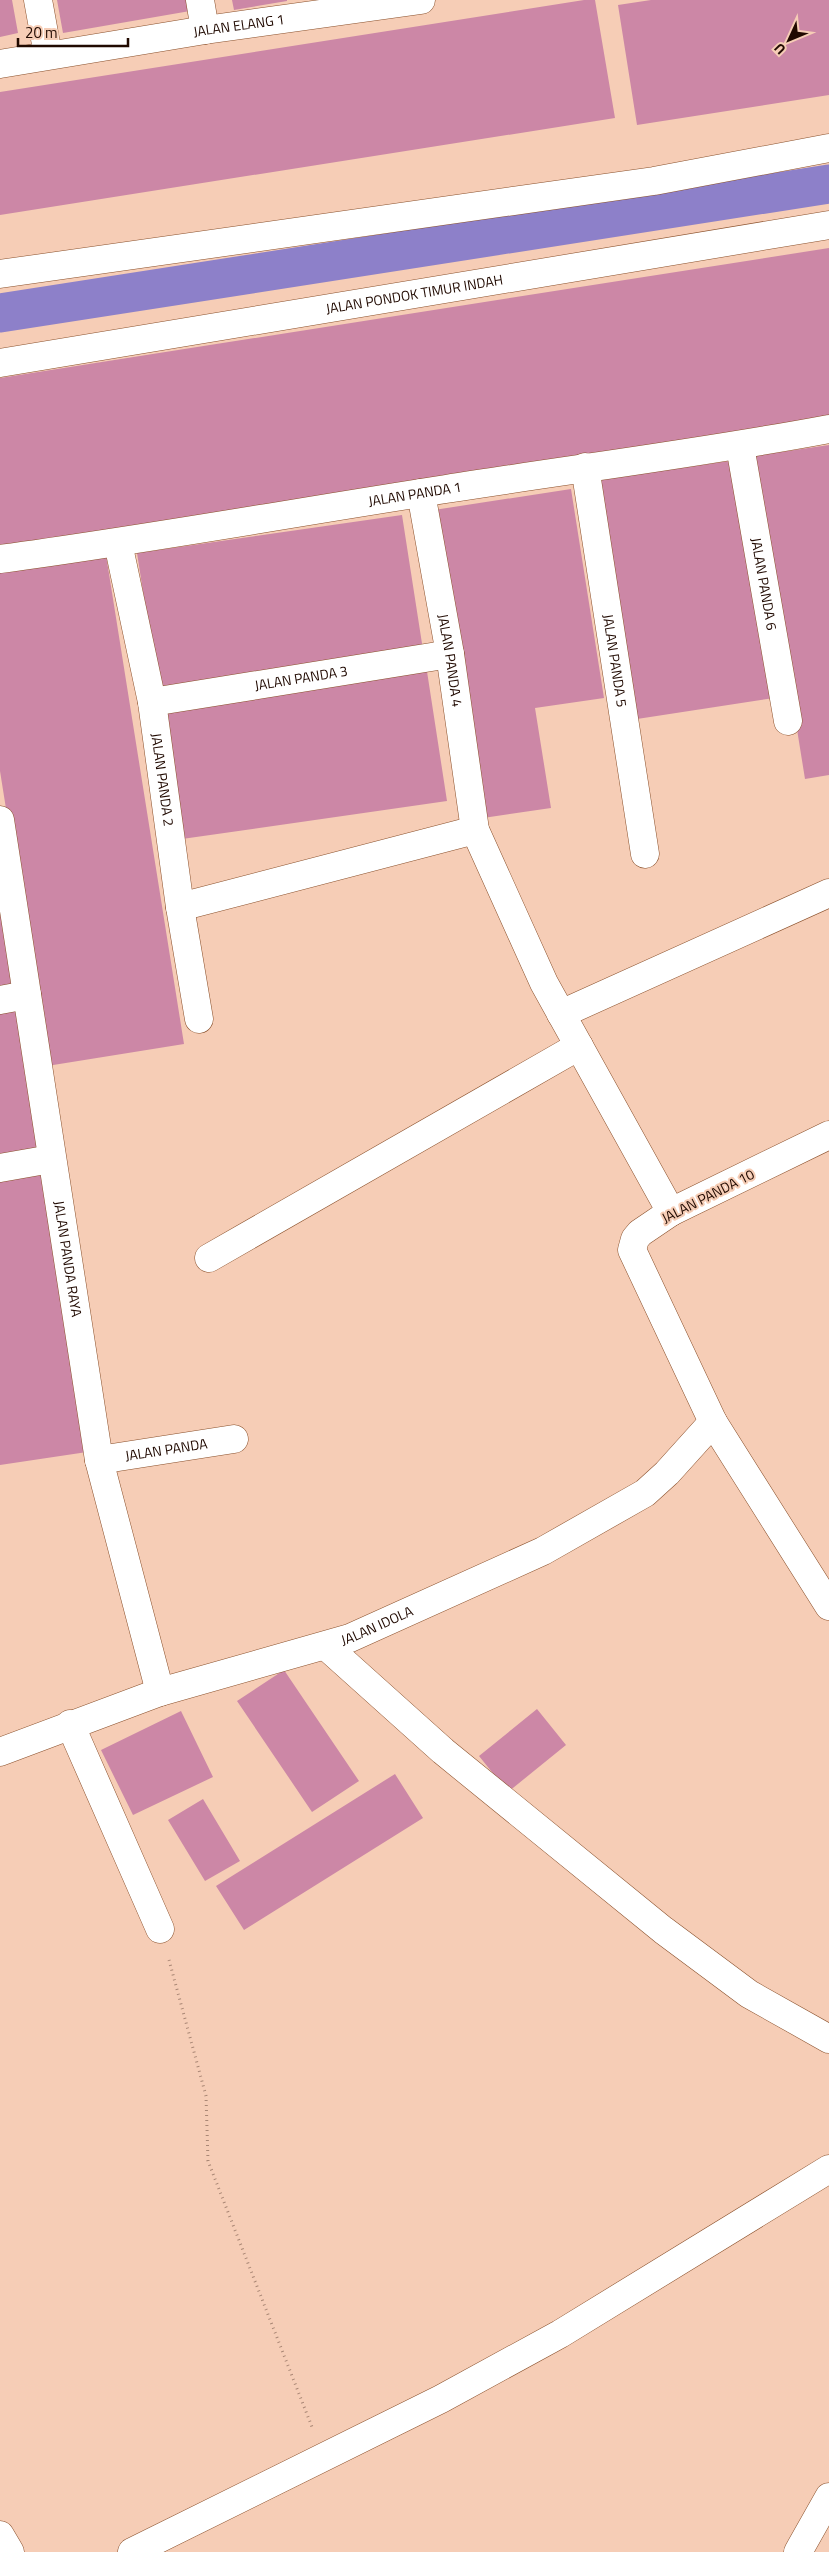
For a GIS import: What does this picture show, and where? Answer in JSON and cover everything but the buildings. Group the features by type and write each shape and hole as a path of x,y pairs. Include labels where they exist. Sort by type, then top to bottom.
{"street":[{"path":"38,0 48,55"},
{"path":"200,0 206,30"},
{"name":"JALAN ELANG 1","path":"0,64 375,3 421,0"},
{"path":"0,274 654,181 829,148"},
{"name":"JALAN PONDOK TIMUR INDAH","path":"0,363 829,225"},
{"name":"JALAN PANDA 1","path":"0,559 118,543 421,492 740,446 829,429"},
{"name":"JALAN PANDA 6","path":"740,446 788,721"},
{"name":"JALAN PANDA 5","path":"585,467 646,854"},
{"name":"JALAN PANDA 4","path":"421,492 450,654 475,830 544,983 672,1212"},
{"name":"JALAN PANDA 2","path":"118,543 152,702 180,907 199,1018"},
{"name":"JALAN PANDA 3","path":"152,702 450,654"},
{"name":"JALAN PANDA RAYA","path":"0,820 51,1160 99,1460 160,1692"},
{"path":"180,907 475,830"},
{"path":"561,1014 829,893"},
{"path":"0,1000 27,995"},
{"path":"209,1258 579,1046"},
{"name":"JALAN PANDA 10","path":"713,1422 632,1250 635,1239 640,1233 672,1212 829,1135"},
{"path":"0,1168 51,1160"},
{"path":"713,1422 829,1606"},
{"name":"JALAN IDOLA","path":"0,1752 70,1724 160,1692 350,1638 543,1551 645,1493 655,1485 713,1422"},
{"name":"JALAN PANDA","path":"99,1460 234,1439"},
{"path":"326,1646 443,1751 663,1930 749,1994 829,2039"},
{"path":"70,1724 160,1929"},
{"path":"132,2552 441,2399 560,2334 829,2169"},
{"path":"798,2552 829,2497"},
{"path":"0,2535 10,2552"}],"path":[{"path":"160,1929 206,2096 208,2161 323,2456"}],"waterway":[{"path":"0,313 829,184"}]}
